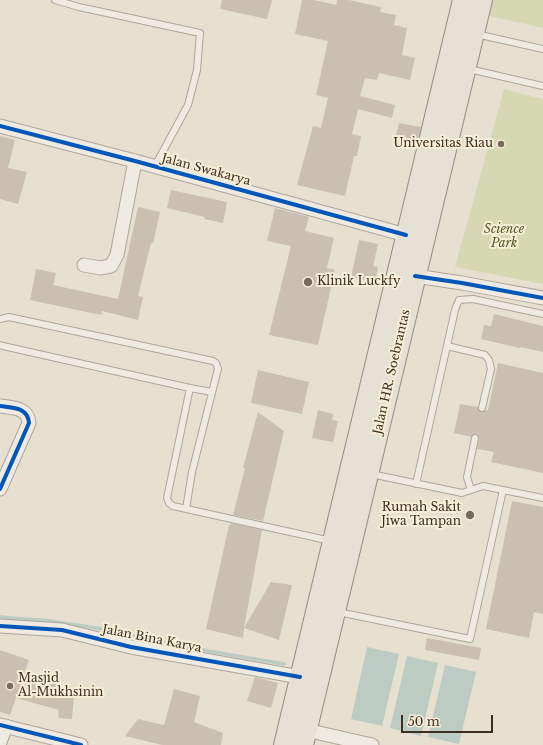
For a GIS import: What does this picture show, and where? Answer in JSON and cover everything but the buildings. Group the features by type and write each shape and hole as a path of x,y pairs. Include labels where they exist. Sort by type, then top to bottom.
{"main road":[{"name":"Jalan HR. Soebrantas","path":"304,738 335,612 359,471 406,235 463,0"},
{"name":"Jalan HR. Soebrantas","path":"284,745 333,541 359,471 415,276 482,0"}],"street":[{"name":"Jalan Swakarya","path":"0,126 155,166 406,235"},
{"path":"84,265 100,268 111,266 117,255 135,161"},
{"path":"415,276 543,298"},
{"path":"0,406 26,412 29,417 29,423 0,489"},
{"name":"Jalan Bina Karya","path":"0,626 62,630 131,647 300,677"},
{"path":"0,742 3,726 81,745"},
{"path":"304,738 372,745"}],"lane":[{"path":"55,0 79,8 200,33 197,70 188,104 155,166"},
{"path":"474,34 543,49"},
{"path":"465,68 543,86"},
{"path":"416,484 455,310 459,300 473,299 543,314"},
{"path":"0,319 9,317 213,361 216,363 218,369 192,472 186,509"},
{"path":"0,345 212,392"},
{"path":"447,346 485,356 490,360 491,369 482,408"},
{"path":"190,388 167,498 169,503 173,506 333,541"},
{"path":"471,490 467,477 475,438"},
{"path":"359,471 462,493 483,486 543,498"},
{"path":"335,612 470,639 503,490"}],"green space":[{"path":"493,0 543,0 543,28 489,16"},
{"name":"Science Park","path":"504,89 543,99 543,284 455,267"}],"shaded area":[{"path":"367,647 399,654 382,726 351,719"},
{"path":"407,656 438,663 421,736 390,728"},
{"path":"445,665 476,672 459,744 428,737"}],"waterway":[{"path":"0,617 51,621 103,629 162,643 284,664"}],"cycle path":[{"path":"0,126 135,161 406,235"},
{"path":"415,276 543,298"},
{"path":"0,406 23,411 26,414 29,423 0,489"},
{"path":"0,626 62,630 131,647 300,677"},
{"path":"0,725 81,745"}],"place":[{"name":"Universitas Riau","path":"501,144"},
{"name":"Klinik Luckfy","path":"308,282"},
{"name":"Rumah Sakit Jiwa Tampan","path":"470,515"},
{"name":"Masjid Al-Mukhsinin","path":"10,686"}]}
